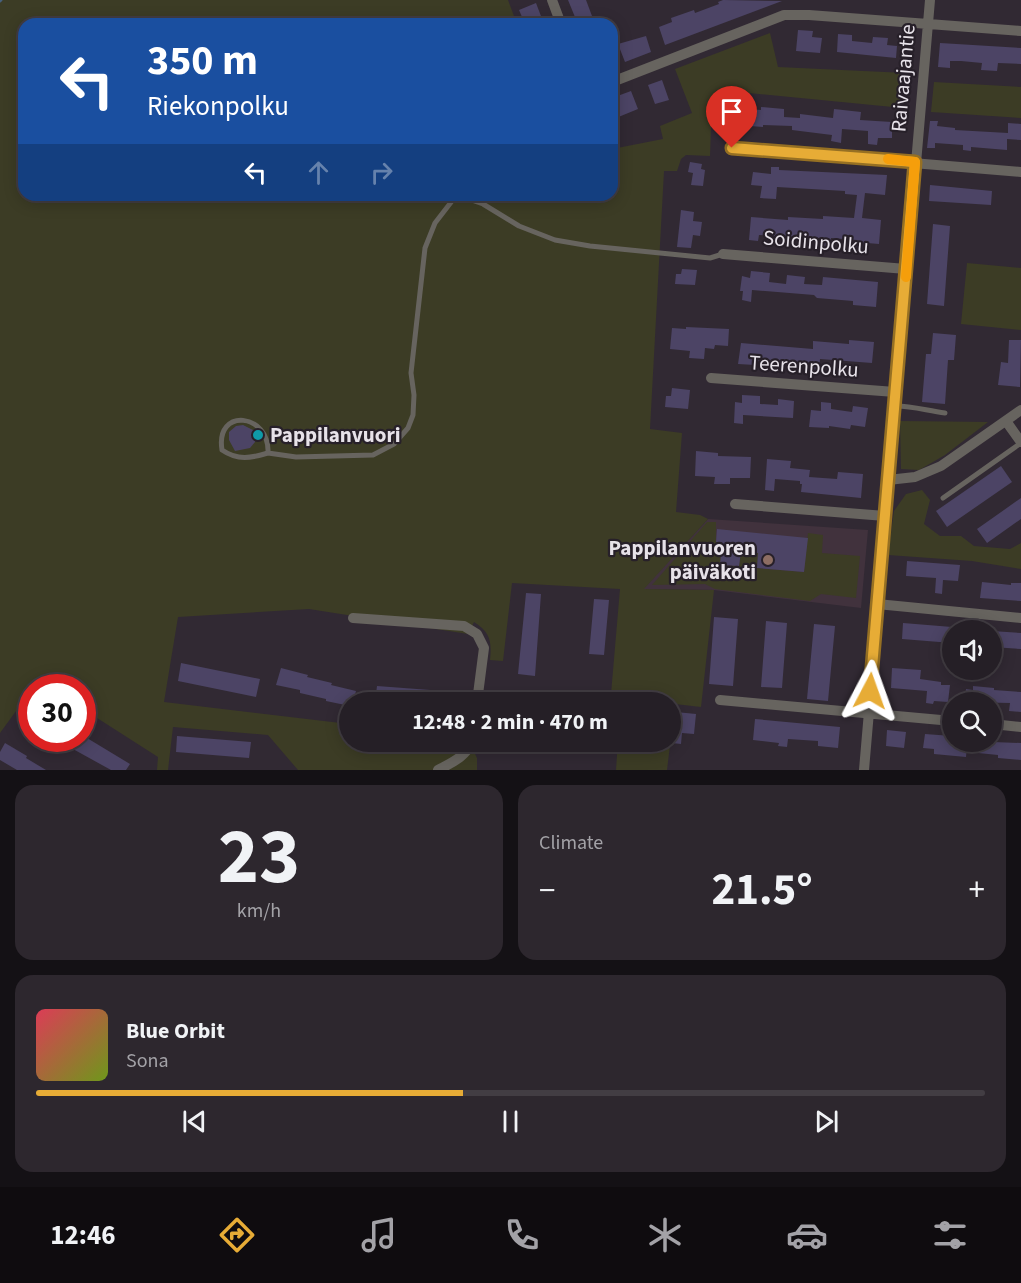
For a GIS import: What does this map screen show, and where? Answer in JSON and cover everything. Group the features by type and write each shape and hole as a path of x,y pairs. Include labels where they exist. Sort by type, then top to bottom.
{"street":[{"path":"552,0 559,18"},
{"name":"Raivaajantie","path":"864,770 930,0"},
{"path":"618,80 784,15 1021,31"},
{"path":"732,148 1021,172"},
{"name":"Soidinpolku","path":"723,254 906,269"},
{"name":"Teerenpolku","path":"711,378 895,392"},
{"path":"888,480 915,477 940,466 1021,410"},
{"path":"1006,421 1021,442"},
{"path":"735,504 885,516"},
{"path":"877,604 1021,618"},
{"path":"353,618 464,626 477,634 483,648 478,692"},
{"path":"720,700 942,720"},
{"path":"1002,725 1021,727"},
{"path":"438,770 467,752"}],"lane":[{"path":"268,453 263,432 256,424 246,420 235,421 225,428 220,438 222,450 232,457 245,459 268,453 296,457 373,455 394,444 408,429 413,415 411,373 425,248 435,223 452,201"},
{"path":"474,201 519,226 555,240 590,246 710,258 723,254"},
{"path":"894,406 915,406 923,411 945,413"},
{"path":"943,498 1021,442"}],"shaded area":[{"path":"0,0 508,0 515,18 18,18 18,201 618,201 618,148 663,139 660,126 692,113 675,69 770,33 778,67 906,73 903,108 717,90 711,126 710,156 686,155 681,159 677,171 664,171 650,429 682,433 676,512 700,515 708,519 644,589 714,590 701,707 681,705 681,692 611,692 620,589 512,583 503,661 490,660 491,647 487,633 474,622 468,634 309,609 178,617 164,702 339,723 339,752 474,752 477,758 477,770 298,770 268,735 173,727 168,770 157,770 158,757 96,717 96,674 18,674 18,708 0,733"},
{"path":"934,82 1021,87 1021,118 931,112"},
{"path":"967,263 1021,268 1021,330 961,324"},
{"path":"900,421 988,422 945,455 919,470 901,469"},
{"path":"922,490 930,500 924,524 940,536 961,536 974,546 1010,549 1021,543 1021,569 972,561 888,555 894,511 906,494"},
{"name":"Pappilanvuoren päiväkoti","path":"708,519 868,530 861,608 714,590 643,589"},
{"path":"707,522 716,522 716,541 722,542 721,565 739,566 741,552 758,553 757,568 804,572 808,533 823,535 822,553 860,556 856,598 821,594 810,601 715,589 705,584 652,585"},
{"path":"617,752 669,752 667,770 616,770"}],"building":[{"path":"568,0 586,0 592,16 575,18"},
{"path":"723,0 782,1 665,45 659,27 672,22 671,18 694,10 695,13 719,4 718,2"},
{"path":"536,3 542,18 522,18 519,10"},
{"path":"798,30 813,31 812,37 822,38 820,53 796,51"},
{"path":"838,34 852,35 852,41 872,43 873,37 888,38 887,45 897,46 896,58 837,52"},
{"path":"646,36 651,52 625,62 618,44"},
{"path":"940,43 1021,48 1021,64 998,63 997,71 981,70 982,63 961,61 950,61 950,68 938,67"},
{"path":"662,80 669,100 655,104 648,85"},
{"path":"631,91 638,109 618,117 618,96"},
{"path":"726,107 784,109 784,117 800,118 800,114 833,118 834,109 861,112 860,120 892,122 892,138 878,138 877,145 868,144 868,131 842,129 841,143 831,141 832,135 792,130 792,126 763,125 763,127 724,124"},
{"path":"930,121 938,121 937,126 955,128 955,130 1008,133 1008,123 1021,124 1021,140 1007,139 1007,150 971,147 971,151 963,150 963,145 935,143 935,148 927,148"},
{"path":"690,162 702,164 701,169 705,170 703,186 691,185 693,173 688,172"},
{"path":"771,167 779,167 779,170 887,175 885,195 865,193 862,218 881,220 879,244 867,243 866,250 856,249 857,240 831,238 830,247 821,246 822,238 795,237 795,243 787,243 787,237 759,235 758,241 749,240 751,217 788,220 788,217 854,218 857,195 845,194 845,191 777,187 776,199 760,198 762,186 751,185 753,172 771,174"},
{"path":"930,185 992,191 991,205 929,201"},
{"path":"681,210 694,212 693,221 702,222 700,236 693,235 691,248 677,247"},
{"path":"933,224 950,226 944,306 927,304"},
{"path":"682,269 697,270 695,285 675,284 676,274 681,274"},
{"path":"751,271 770,273 769,282 786,284 787,275 805,277 804,284 822,285 823,277 878,282 876,307 853,305 853,301 817,298 814,295 752,290 751,302 742,300 743,291 740,291 742,276 750,278"},
{"path":"686,327 729,329 728,346 715,345 714,349 705,348 704,359 689,358 690,351 670,349 672,328 686,329"},
{"path":"933,333 956,335 954,360 948,360 945,404 922,402 926,354 931,354"},
{"path":"849,340 874,342 872,363 820,359 819,370 811,369 812,364 784,361 783,368 772,367 772,362 755,360 755,365 738,364 741,343 813,349 813,341 849,344"},
{"path":"1009,340 1021,340 1020,387 998,385 1001,362 1008,363"},
{"path":"672,388 690,390 688,409 665,407 666,396 671,396"},
{"path":"742,395 760,396 760,404 778,405 778,399 794,401 793,418 743,415 743,424 734,423 735,402 742,403"},
{"path":"821,402 831,403 831,409 852,412 853,406 868,408 865,427 851,425 850,429 829,426 829,428 809,427 811,410 821,411"},
{"path":"243,425 255,431 257,435 255,442 250,448 235,451 229,440 229,432 236,426"},
{"path":"696,451 718,453 718,456 751,457 750,478 730,478 730,484 714,484 715,477 695,476"},
{"path":"767,459 791,461 790,468 810,470 809,477 837,479 838,472 863,474 861,498 801,492 800,481 775,479 774,491 765,490"},
{"path":"1001,466 1012,482 947,527 936,511"},
{"path":"1021,498 1021,519 987,543 977,529"},
{"path":"717,529 808,538 804,572 757,568 758,553 741,552 739,566 720,565 722,542 716,542"},
{"path":"907,561 960,565 958,581 943,580 942,594 935,593 936,578 906,576"},
{"path":"982,582 1011,585 1011,583 1021,583 1021,601 980,598"},
{"path":"526,593 541,594 535,676 518,674"},
{"path":"594,599 609,600 604,655 589,654"},
{"path":"714,617 738,619 733,686 709,684"},
{"path":"766,621 787,623 782,688 761,687"},
{"path":"903,623 942,626 942,642 902,639"},
{"path":"814,624 835,626 828,701 807,699"},
{"path":"1002,632 1021,633 1021,649 1002,648"},
{"path":"181,663 260,679 256,697 178,681"},
{"path":"281,668 356,691 339,692 339,704 300,693 300,690 276,685"},
{"path":"892,668 921,670 920,679 950,685 949,692 942,692 942,702 934,701 933,704 926,703 927,691 891,688"},
{"path":"377,686 457,692 376,692"},
{"path":"973,686 1021,692 1021,712 1009,711 1010,703 1002,703 1002,692 966,692 966,689 973,690"},
{"path":"681,712 696,714 694,734 682,733 681,744"},
{"path":"755,719 840,727 838,748 818,746 818,741 788,739 787,747 778,746 779,743 753,740"},
{"path":"887,730 906,732 904,748 886,746"},
{"path":"925,734 942,735 942,752 966,752 966,757 934,754 934,749 923,748"},
{"path":"177,736 251,742 249,758 176,752"},
{"path":"1002,742 1021,743 1021,760 998,758 998,755 968,752 1002,752"},
{"path":"5,743 46,770 17,770 0,760 0,752"},
{"path":"96,743 130,764 126,770 111,770 78,752 96,752"}],"slow traffic":[{"path":"888,159 915,162 906,277"}],"place":[{"name":"Pappilanvuori","path":"258,435"},
{"name":"Pappilanvuoren päiväkoti","path":"768,560"}],"route":[{"path":"732,148 915,162 870,691"}]}
